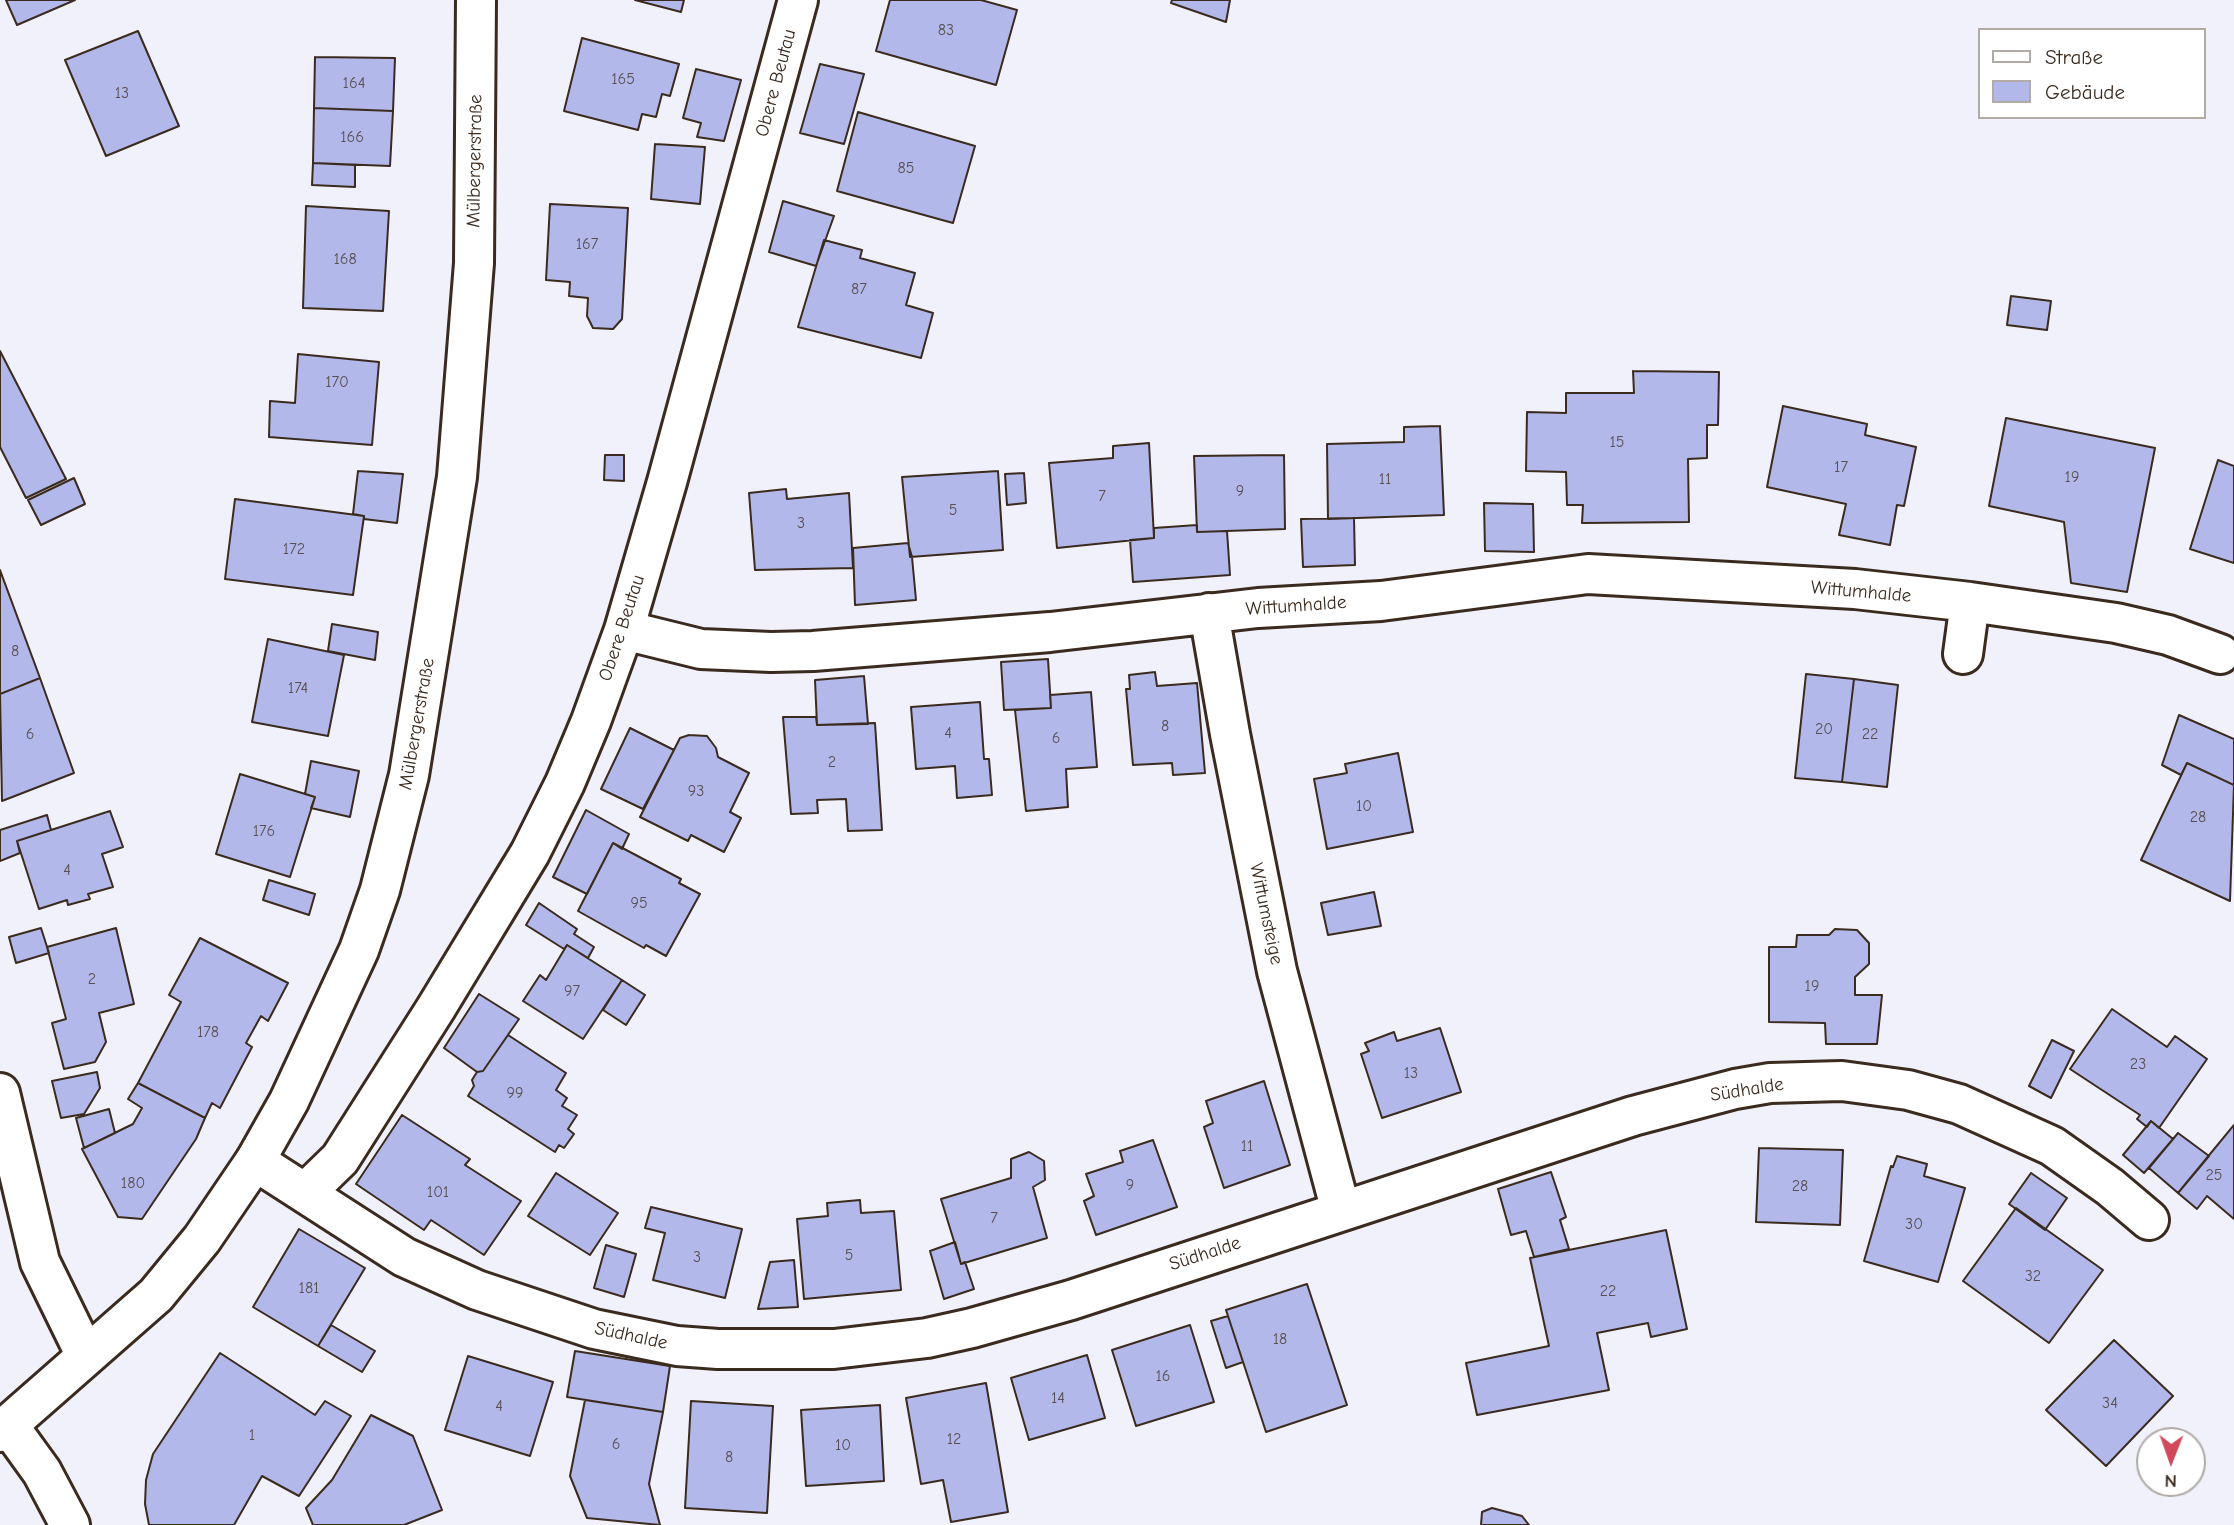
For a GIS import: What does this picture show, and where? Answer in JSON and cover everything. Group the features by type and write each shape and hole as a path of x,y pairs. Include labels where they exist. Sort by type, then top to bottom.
{"street":[{"name":"Mülbergerstraße","path":"4,1428 177,1271 255,1161 289,1101 359,950 394,841 409,775 440,590 465,402 474,263 476,0"},
{"name":"Obere Beutau","path":"305,1193 340,1158 530,853 565,783 624,631 798,0"},
{"name":"Wittumhalde","path":"624,631 701,649 771,652 1050,632 1209,612 1381,601 1588,574 1854,589 1970,602 2116,623 2168,635 2220,654"},
{"path":"1963,654 1970,602"},
{"name":"Wittumsteige","path":"1209,612 1230,734 1278,971 1341,1211"},
{"name":"Südhalde","path":"255,1161 404,1258 519,1306 634,1338 677,1346 730,1350 878,1345 972,1328 1071,1300 1633,1116 1701,1097 1770,1083 1842,1081 1933,1097 2019,1129 2082,1165 2149,1220"},
{"path":"4,1108 40,1262 86,1356"},
{"path":"4,1428 42,1472 70,1525"}],"building":[{"path":"6,0 75,0 17,25"},
{"path":"635,0 684,0 681,12"},
{"path":"890,0 981,0 1017,10 996,85 876,51"},
{"path":"1172,0 1230,0 1226,22 1171,3"},
{"path":"138,31 179,126 106,156 65,60"},
{"path":"582,38 679,64 670,96 662,94 656,117 642,114 638,130 564,111"},
{"path":"315,57 395,58 393,111 314,108"},
{"path":"820,64 864,74 844,144 800,133"},
{"path":"696,69 741,80 724,141 697,137 701,123 683,118"},
{"path":"314,108 393,111 390,166 313,163"},
{"path":"858,112 975,146 953,223 837,191"},
{"path":"655,144 705,147 700,204 651,199"},
{"path":"313,163 355,165 355,187 312,185"},
{"path":"783,201 834,216 816,266 769,252"},
{"path":"550,204 628,208 622,319 613,329 593,328 587,316 588,298 569,296 570,282 546,280"},
{"path":"306,206 389,211 383,311 303,308"},
{"path":"824,240 862,250 860,258 915,273 906,305 933,313 921,358 798,327"},
{"path":"2011,296 2051,301 2047,330 2007,325"},
{"path":"0,351 66,479 26,498 0,447"},
{"path":"298,354 379,362 372,445 269,437 270,401 295,403"},
{"path":"1633,371 1719,372 1718,425 1707,425 1707,458 1688,459 1689,522 1582,523 1583,505 1567,505 1566,472 1526,471 1527,412 1566,413 1566,393 1634,393"},
{"path":"1783,406 1867,424 1865,435 1916,447 1904,506 1897,505 1890,545 1839,535 1846,504 1767,487"},
{"path":"2006,418 2155,448 2127,592 2071,583 2064,522 1989,506"},
{"path":"1440,426 1444,515 1328,519 1327,444 1404,442 1404,427"},
{"path":"1149,443 1154,538 1057,548 1049,463 1113,458 1113,446"},
{"path":"605,455 624,455 624,481 604,480"},
{"path":"1284,455 1285,529 1197,532 1194,456"},
{"path":"2218,460 2234,466 2234,563 2190,549"},
{"path":"358,471 403,474 397,523 364,519 364,516 353,514"},
{"path":"998,471 1003,550 910,557 902,477"},
{"path":"1024,473 1026,503 1007,505 1005,474"},
{"path":"74,478 85,504 41,525 28,500"},
{"path":"786,489 787,499 849,493 853,568 755,570 749,493"},
{"path":"235,499 364,516 353,595 225,579"},
{"path":"1484,503 1533,504 1534,552 1485,551"},
{"path":"1354,518 1355,565 1303,567 1301,519"},
{"path":"1197,525 1197,532 1227,531 1230,575 1133,582 1130,540 1154,538 1154,528"},
{"path":"908,543 916,600 855,605 853,548"},
{"path":"0,570 40,678 0,694"},
{"path":"332,624 378,632 375,660 328,651"},
{"path":"268,639 344,655 328,736 252,722"},
{"path":"1048,659 1051,708 1004,710 1001,662"},
{"path":"1155,672 1157,686 1197,683 1205,773 1173,775 1172,763 1133,765 1126,689 1130,689 1129,675"},
{"path":"1806,674 1854,679 1842,782 1795,778"},
{"path":"864,676 868,724 817,725 815,680"},
{"path":"40,678 74,773 2,801 0,694"},
{"path":"1854,679 1898,685 1887,787 1842,782"},
{"path":"1091,692 1097,767 1066,769 1068,807 1026,811 1015,710 1051,708 1050,695"},
{"path":"980,702 984,759 989,759 992,795 957,798 955,766 916,769 911,707"},
{"path":"2179,715 2234,739 2234,785 2187,763 2181,775 2162,765"},
{"path":"783,717 816,717 817,725 875,723 882,830 848,831 846,799 817,800 818,813 791,814"},
{"path":"630,728 674,750 643,809 601,789"},
{"path":"689,735 707,736 716,748 718,757 749,773 730,812 741,818 724,852 691,835 688,841 640,817 680,738"},
{"path":"1398,753 1413,832 1327,849 1314,779 1347,773 1345,764"},
{"path":"311,761 359,771 350,817 311,808 315,797 305,794"},
{"path":"2187,763 2234,785 2230,901 2141,860"},
{"path":"240,774 315,797 290,877 216,854"},
{"path":"586,810 629,834 622,849 613,843 587,894 553,877"},
{"path":"110,811 123,847 102,854 113,887 88,894 90,899 68,905 67,900 39,909 17,841"},
{"path":"47,815 51,830 17,841 20,853 0,861 0,830"},
{"path":"613,843 681,879 679,883 700,894 666,956 646,945 644,948 578,911"},
{"path":"269,880 315,894 309,915 263,900"},
{"path":"1374,892 1381,926 1328,935 1321,903"},
{"path":"539,903 577,929 574,934 594,947 588,958 567,945 564,949 526,925"},
{"path":"41,928 49,953 16,963 9,937"},
{"path":"116,928 134,1004 99,1013 106,1042 95,1062 64,1069 52,1023 66,1019 47,947"},
{"path":"1835,929 1857,930 1869,943 1869,964 1855,977 1855,995 1882,995 1877,1044 1826,1044 1825,1023 1769,1022 1769,947 1796,947 1797,935 1829,935"},
{"path":"200,938 288,983 268,1021 261,1016 246,1043 252,1047 220,1108 212,1103 205,1118 138,1083 181,1002 169,995"},
{"path":"567,945 622,980 583,1039 523,1001 540,975 546,980"},
{"path":"622,980 645,995 626,1025 603,1010"},
{"path":"479,994 519,1019 483,1071 477,1072 444,1048"},
{"path":"2112,1009 2167,1047 2175,1036 2207,1059 2159,1128 2151,1121 2147,1127 2137,1119 2140,1115 2070,1069"},
{"path":"1440,1028 1461,1092 1382,1118 1361,1054 1369,1051 1365,1043 1394,1032 1397,1041"},
{"path":"508,1035 566,1073 556,1090 567,1098 562,1106 577,1115 568,1129 574,1134 564,1148 559,1145 555,1152 468,1096 474,1086 472,1080 477,1072 483,1071"},
{"path":"2052,1040 2074,1051 2051,1098 2029,1086"},
{"path":"97,1072 100,1088 84,1114 61,1118 52,1081"},
{"path":"1264,1081 1290,1165 1224,1188 1204,1127 1213,1123 1206,1101"},
{"path":"138,1083 205,1118 196,1139 142,1219 118,1217 82,1149 133,1124 142,1108 128,1099"},
{"path":"109,1109 115,1133 84,1148 76,1118"},
{"path":"402,1115 470,1159 465,1165 521,1201 484,1255 431,1220 424,1230 356,1184"},
{"path":"2151,1121 2173,1139 2144,1173 2123,1155"},
{"path":"2234,1125 2234,1219 2207,1196 2197,1209 2178,1193"},
{"path":"2178,1133 2209,1156 2178,1193 2149,1168"},
{"path":"1153,1140 1177,1207 1096,1235 1084,1201 1094,1196 1086,1174 1123,1162 1120,1151"},
{"path":"1759,1148 1843,1150 1840,1225 1756,1222"},
{"path":"1029,1152 1044,1161 1045,1180 1033,1187 1047,1238 961,1264 941,1199 1011,1178 1011,1159"},
{"path":"1897,1156 1927,1164 1924,1176 1965,1188 1938,1282 1864,1261 1891,1166 1893,1167"},
{"path":"1551,1172 1566,1217 1560,1220 1569,1249 1534,1257 1526,1231 1511,1235 1498,1189"},
{"path":"556,1173 618,1213 590,1255 528,1216"},
{"path":"2031,1173 2067,1198 2045,1230 2009,1204"},
{"path":"860,1200 861,1213 894,1211 901,1290 804,1299 797,1219 828,1216 827,1203"},
{"path":"651,1207 742,1229 725,1298 653,1280 665,1233 645,1228"},
{"path":"2016,1208 2103,1270 2049,1343 1963,1281"},
{"path":"299,1229 365,1268 318,1346 253,1307"},
{"path":"1666,1230 1687,1329 1651,1337 1648,1323 1597,1333 1609,1390 1477,1415 1466,1363 1549,1346 1530,1258"},
{"path":"955,1242 961,1264 965,1262 974,1289 944,1299 930,1251"},
{"path":"606,1245 636,1254 624,1297 594,1288"},
{"path":"794,1260 798,1307 758,1309 770,1262"},
{"path":"1307,1284 1347,1405 1266,1432 1226,1310"},
{"path":"1228,1316 1243,1362 1226,1368 1211,1321"},
{"path":"331,1325 375,1351 362,1372 318,1346"},
{"path":"1190,1325 1214,1402 1136,1426 1112,1350"},
{"path":"2114,1340 2173,1396 2143,1427 2136,1427 2136,1435 2106,1466 2046,1410"},
{"path":"575,1351 670,1366 663,1412 567,1397"},
{"path":"220,1353 315,1415 325,1401 351,1416 299,1496 262,1476 234,1525 149,1525 145,1504 146,1480 153,1454"},
{"path":"1087,1355 1105,1418 1029,1440 1011,1378"},
{"path":"468,1356 553,1382 530,1456 445,1430"},
{"path":"986,1383 1008,1512 951,1522 943,1480 921,1484 906,1398"},
{"path":"585,1400 663,1412 649,1484 660,1525 587,1518 570,1476"},
{"path":"691,1401 773,1406 767,1513 685,1508"},
{"path":"880,1405 884,1481 806,1486 801,1410"},
{"path":"371,1415 413,1436 442,1510 404,1525 313,1525 306,1508 332,1480"},
{"path":"1492,1508 1522,1516 1529,1525 1481,1525 1482,1512"}]}
